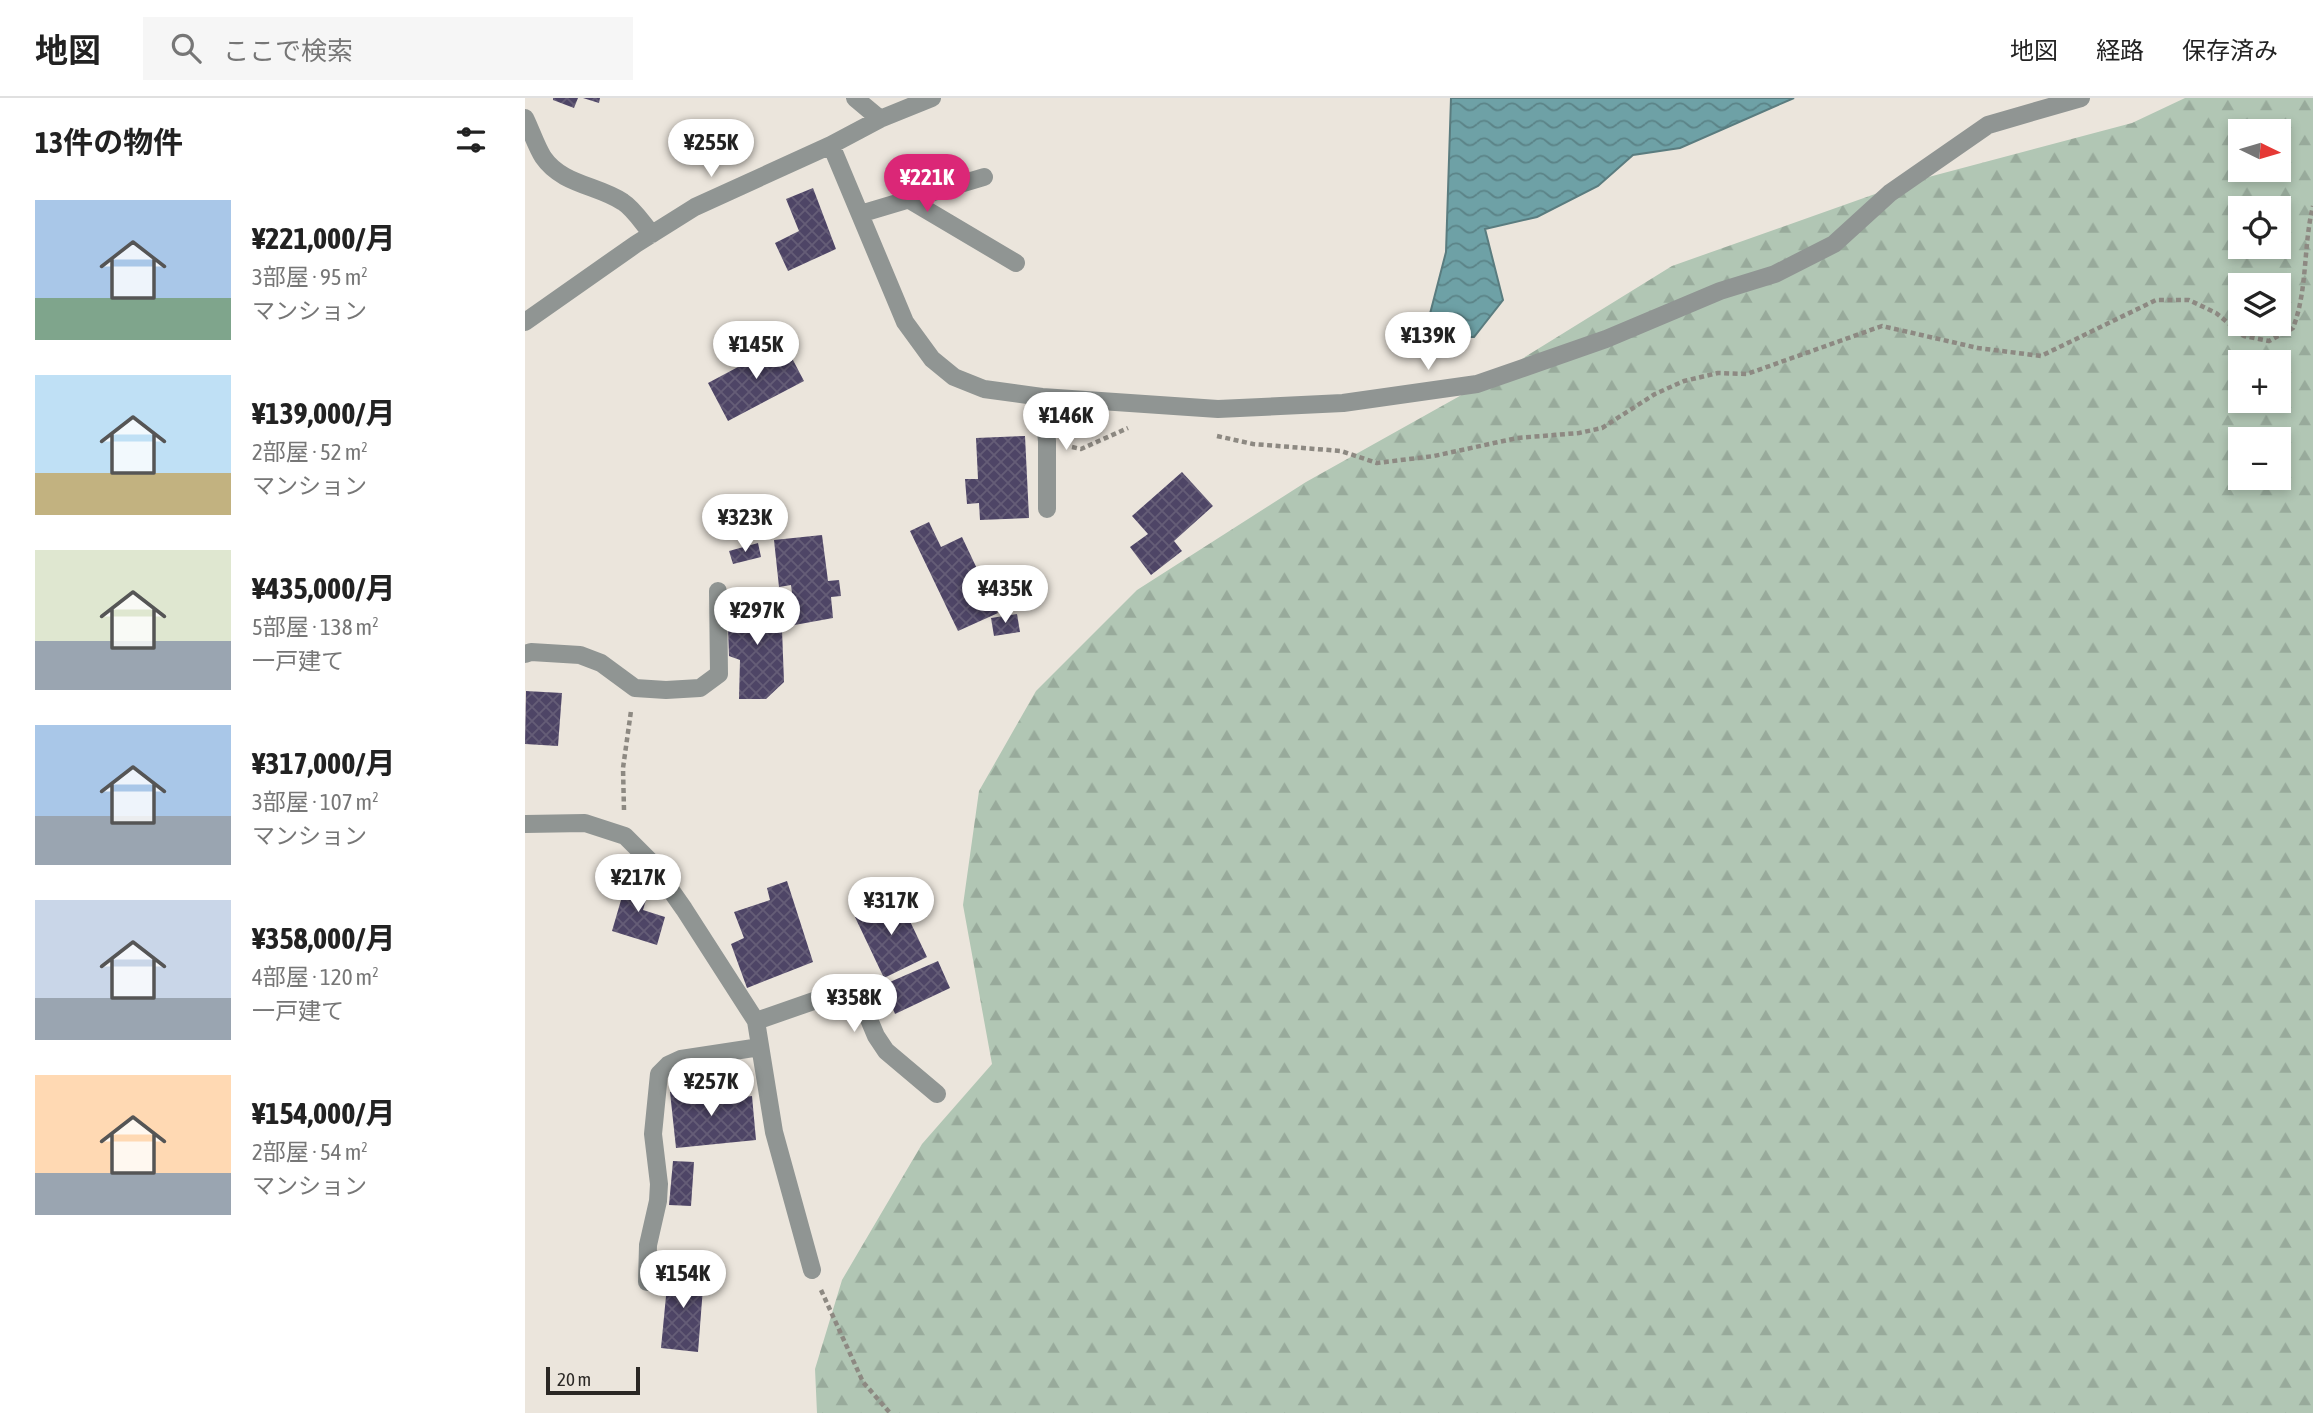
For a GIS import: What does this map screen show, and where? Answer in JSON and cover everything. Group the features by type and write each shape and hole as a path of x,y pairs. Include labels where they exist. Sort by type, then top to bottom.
{"street":[{"path":"855,98 880,119"},
{"path":"525,322 695,207 831,145 880,119 932,98"},
{"path":"831,145 905,322 932,359 954,377 984,389 1042,397 1217,409 1343,403 1477,384 1606,340 1720,290 1775,274 1834,244 1890,193 1988,125 2081,98"},
{"path":"525,118 543,158 557,171 575,182 626,203 652,234"},
{"path":"860,214 984,177"},
{"path":"908,200 1016,263"},
{"path":"1042,397 1047,442 1047,509"},
{"path":"525,654 531,652 580,655 601,663 635,688 700,688 719,674 718,591"},
{"path":"525,824 585,823 625,836 651,862 684,909 756,1021 774,1132 812,1270"},
{"path":"756,1021 828,996 842,997 856,1003 868,1017 886,1051 937,1094"},
{"path":"647,1282 648,1245 659,1184 653,1134 659,1074 668,1065 681,1059 760,1047"}],"path":[{"path":"1211,435 1252,444 1341,451 1377,463 1434,456 1517,438 1579,433 1602,428 1655,394 1684,381 1718,373 1747,374 1882,326 1978,348 2041,356 2156,300 2189,300 2217,313 2244,335 2269,341 2293,328 2300,310 2313,206"},
{"path":"1047,442 1081,449 1128,428 1141,428"},
{"path":"625,836 623,768 635,688"},
{"path":"812,1270 863,1382 890,1413"}],"green space":[{"path":"2185,98 2313,98 2313,1413 817,1413 815,1369 842,1280 922,1144 992,1064 963,905 979,791 1036,691 1137,590 1306,482 1483,383 1672,266 1906,183 2132,123"}],"water":[{"path":"1451,98 1794,98 1680,148 1633,155 1598,186 1537,217 1485,229 1503,300 1474,337 1424,337 1446,252"}],"building":[{"path":"553,98 578,98 574,108"},
{"path":"583,98 600,98 599,103"},
{"path":"813,188 836,249 788,271 775,243 799,231 786,199"},
{"path":"784,343 804,381 728,421 708,383 738,367 735,362 760,347 764,354"},
{"path":"1025,436 1029,518 980,520 979,503 967,504 965,479 978,479 976,438"},
{"path":"1182,472 1213,506 1174,541 1182,551 1151,575 1130,547 1148,534 1132,516"},
{"path":"929,522 941,547 962,537 998,613 958,631 910,531"},
{"path":"822,535 828,581 839,580 841,596 831,597 833,618 789,626 786,611 794,609 791,585 779,587 774,540"},
{"path":"758,543 761,557 733,564 729,551"},
{"path":"727,601 781,603 784,682 766,699 739,699 740,660 729,656"},
{"path":"1017,614 1020,632 994,636 991,618"},
{"path":"526,691 562,693 558,746 525,744"},
{"path":"628,876 651,883 643,910 665,917 657,945 612,931"},
{"path":"787,881 813,962 747,988 731,944 744,938 734,912 770,900 767,888"},
{"path":"898,896 927,957 884,978 855,917"},
{"path":"938,961 950,988 895,1014 883,985"},
{"path":"719,1086 720,1100 752,1096 756,1140 676,1148 670,1092"},
{"path":"673,1161 694,1162 691,1206 669,1205"},
{"path":"669,1265 689,1267 688,1274 704,1275 698,1352 661,1348"}]}
